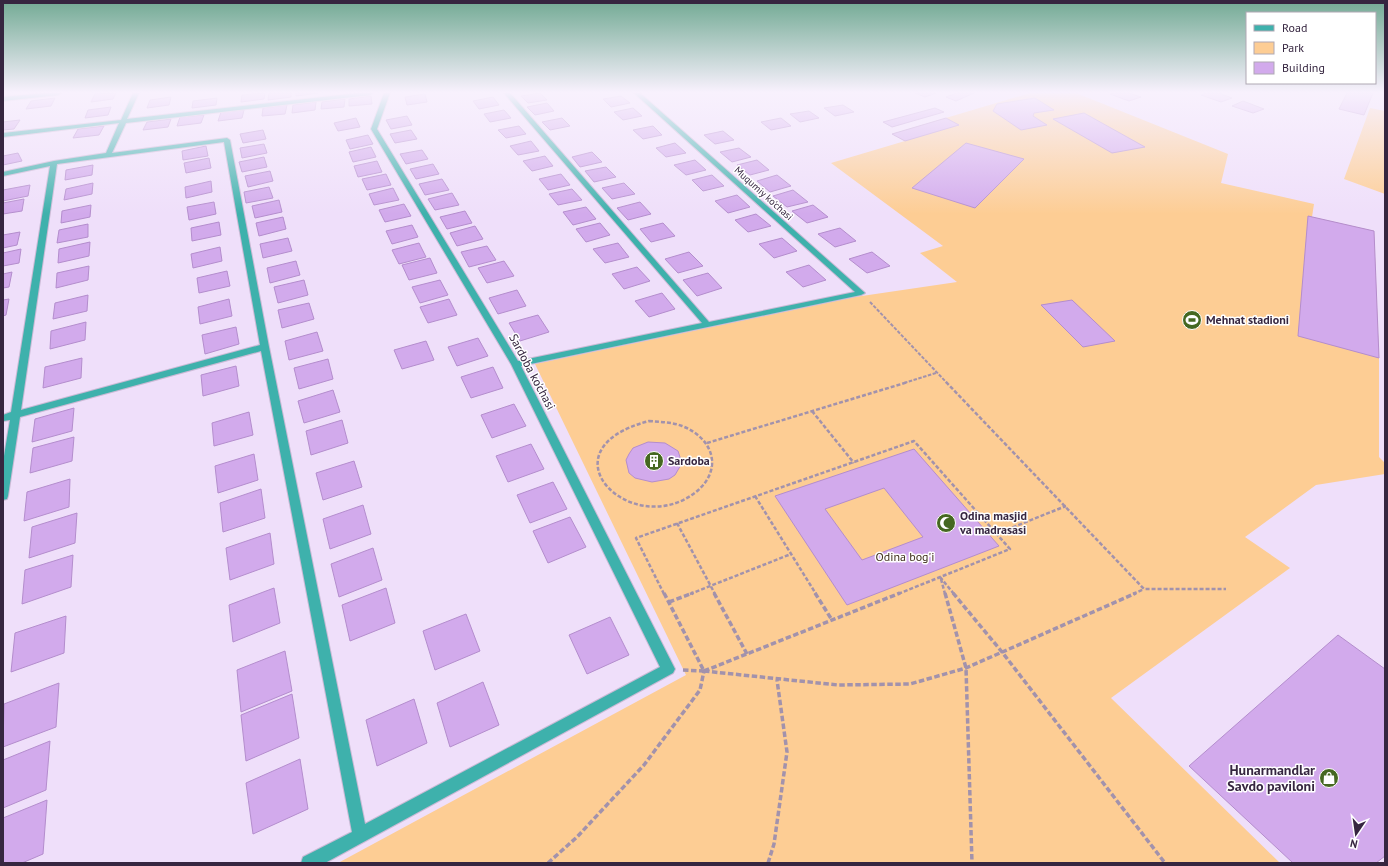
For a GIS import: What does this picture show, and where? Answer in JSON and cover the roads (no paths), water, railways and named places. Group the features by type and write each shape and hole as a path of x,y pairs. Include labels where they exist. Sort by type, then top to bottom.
{"street":[{"path":"3,136 25,133"},
{"path":"108,155 117,133"},
{"name":"Sardoba ko'chasi","path":"360,835 668,669 516,364 377,133"},
{"path":"516,364 707,324 542,133"},
{"name":"Muqumiy ko'chasi","path":"682,133 861,293 707,324"},
{"path":"3,174 54,163 227,140 264,347 360,835 309,863"},
{"path":"3,496 54,163"},
{"path":"3,418 264,347"}],"place":[{"name":"Mehnat stadioni","path":"1192,320"},
{"name":"Sardoba","path":"654,461"},
{"name":"Odina masjid va madrasasi","path":"946,523"},
{"name":"Hunarmandlar Savdo paviloni","path":"1329,778"}],"park label":[{"name":"Odina bog'i","path":"905,557"}]}
